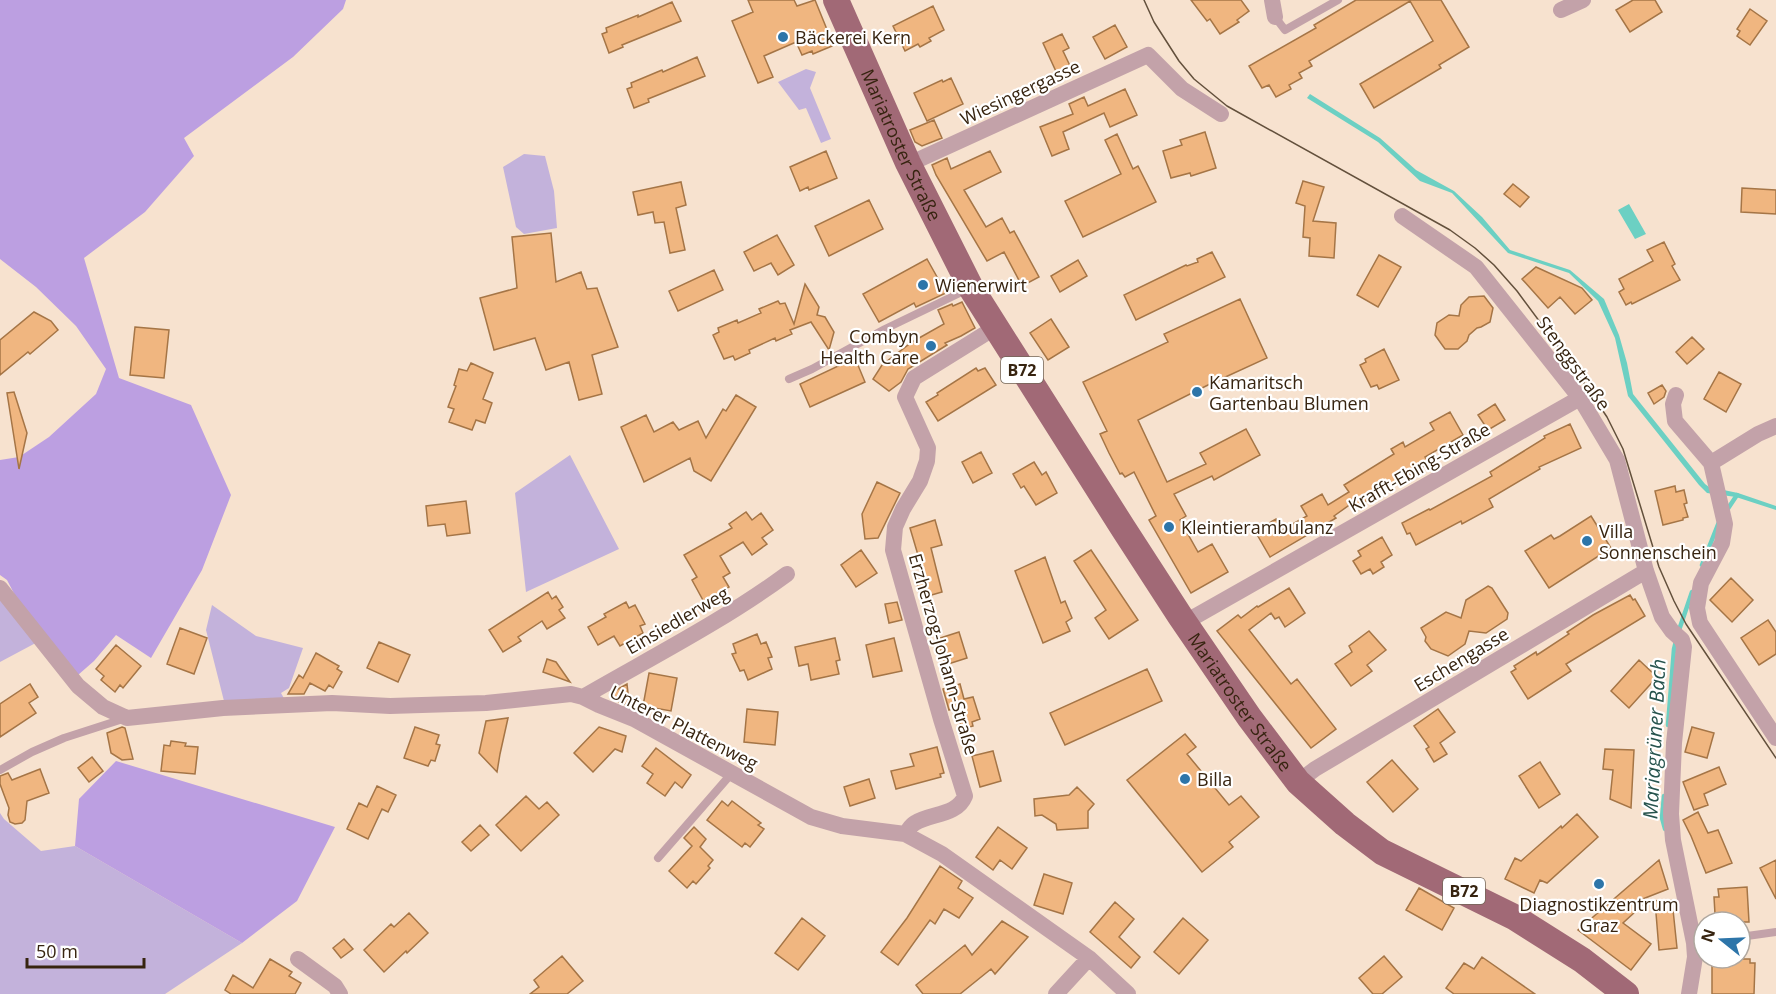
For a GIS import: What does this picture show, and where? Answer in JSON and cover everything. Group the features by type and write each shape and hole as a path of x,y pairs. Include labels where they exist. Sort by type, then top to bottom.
{"main road":[{"name":"Mariatroster Straße","path":"836,0 908,163 971,288 1184,622 1249,717 1298,782 1345,824 1382,852 1514,916 1582,960 1626,994"}],"street":[{"path":"1272,0 1275,17"},
{"path":"1561,10 1583,0"},
{"name":"Wiesingergasse","path":"908,163 1148,55 1182,88 1221,114"},
{"name":"Stenggstraße","path":"1402,216 1476,267 1580,398 1617,460 1646,571 1662,617 1684,646 1675,733 1671,814 1673,840 1692,915"},
{"name":"Erzherzog-Johann-Straße","path":"905,834 914,823 956,808 963,802 965,796 893,550 895,527 920,481 928,454 928,448 905,397 914,378 996,327"},
{"path":"1676,395 1673,404 1675,421 1713,470 1725,524 1722,543 1701,583 1696,608 1700,623 1776,738"},
{"name":"Krafft-Ebing-Straße","path":"1184,622 1580,398"},
{"path":"1713,470 1758,434 1776,426"},
{"name":"Eschengasse","path":"1298,782 1315,769 1646,571"},
{"name":"Einsiedlerweg","path":"583,697 708,625 761,593 787,574"},
{"path":"0,588 78,686 103,707 127,718"},
{"name":"Unterer Plattenweg","path":"127,718 223,708 332,703 390,706 486,702 571,694 583,697 634,719 812,817 842,826 905,834 942,854 1089,958 1128,994"},
{"path":"1056,994 1089,958"},
{"path":"298,959 335,986 340,994"},
{"path":"1689,994 1693,970"}],"lane":[{"path":"1275,17 1285,30 1338,0"},
{"path":"789,379 971,288"},
{"name":"Unterer Plattenweg","path":"0,771 32,752 64,738 127,718"},
{"path":"658,858 732,773"},
{"path":"1752,935 1776,932"}],"shaded area":[{"path":"0,0 346,0 343,9 293,57 184,138 194,156 145,212 84,258 119,378 191,405 231,495 202,570 151,658 116,635 94,661 78,675 19,603 7,580 0,575 0,460 19,457 49,437 96,394 106,369 76,326 36,287 0,259"},
{"path":"806,69 816,72 810,88 831,139 821,143 806,108 799,110 778,82"},
{"path":"524,154 545,156 554,191 557,228 524,234 516,227 503,167"},
{"path":"570,455 619,549 526,592 515,493"},
{"path":"0,597 45,638 0,662"},
{"path":"212,605 256,636 303,648 289,688 281,693 286,702 224,701 206,630"},
{"path":"116,761 335,827 297,901 242,943 75,846 79,799"},
{"path":"0,813 41,851 75,846 242,943 165,994 0,994"}],"water":[{"path":"1310,94 1380,138 1416,170 1454,191 1482,217 1510,250 1570,270 1604,299 1619,335 1633,394 1705,484 1776,506 1776,510 1736,497 1707,493 1699,485 1628,396 1615,338 1598,301 1569,273 1508,253 1452,193 1420,181 1378,142 1307,98"},
{"path":"1629,204 1646,234 1635,239 1618,210"}],"building":[{"name":"Bäckerei Kern","path":"748,0 794,0 797,6 815,0 832,46 813,54 812,51 802,55 796,42 764,56 773,77 758,83 732,21 753,12"},
{"path":"1191,0 1241,0 1249,11 1237,20 1239,22 1220,34 1210,19 1207,21"},
{"path":"1356,0 1441,0 1469,47 1439,65 1441,68 1374,108 1360,84 1433,41 1410,1 1309,61 1312,66 1299,73 1302,78 1289,85 1291,89 1276,97 1269,85 1262,88 1249,66 1316,28 1314,25"},
{"path":"1633,0 1655,0 1662,12 1630,32 1616,10"},
{"path":"672,2 681,21 622,45 623,47 609,53 602,34 607,32 606,28"},
{"path":"933,6 944,30 929,38 931,41 920,47 918,44 905,51 893,26"},
{"path":"1750,9 1767,21 1750,45 1737,36 1740,31 1737,29"},
{"path":"1115,25 1127,47 1105,59 1093,37"},
{"path":"1062,34 1069,48 1063,51 1073,72 1059,78 1043,43"},
{"path":"697,57 705,76 648,99 649,102 634,108 627,89 632,87 631,83"},
{"path":"951,78 963,104 927,121 914,93"},
{"path":"1125,89 1137,115 1110,127 1104,113 1063,132 1069,149 1052,156 1040,127 1073,114 1069,104 1084,97 1088,106"},
{"path":"934,120 942,138 922,146 915,142 910,130"},
{"path":"1205,132 1216,168 1191,176 1190,173 1171,178 1163,151 1182,145 1180,140"},
{"path":"1117,134 1133,169 1138,166 1156,202 1083,237 1065,201 1121,174 1105,140"},
{"path":"826,151 837,178 809,190 808,187 800,191 790,167"},
{"path":"990,151 1001,172 964,190 986,227 1002,218 1010,233 1014,231 1039,277 1022,286 1004,252 987,261 932,165 947,158 951,169"},
{"path":"1303,181 1324,187 1313,221 1336,223 1334,258 1309,256 1310,238 1303,237 1305,206 1296,203"},
{"path":"681,182 686,205 676,208 685,250 670,253 664,222 655,223 653,212 638,215 633,192"},
{"path":"1513,184 1529,197 1520,207 1504,194"},
{"path":"1742,188 1776,190 1776,214 1741,212"},
{"path":"869,200 883,229 829,256 815,226"},
{"path":"551,233 556,282 581,272 587,289 597,288 618,347 592,355 602,394 579,400 569,362 546,370 535,338 494,350 480,298 517,288 512,237"},
{"path":"777,235 794,265 778,275 771,263 754,271 744,252"},
{"path":"1664,242 1675,264 1672,266 1680,280 1626,305 1619,292 1624,289 1619,279 1653,261 1647,250"},
{"path":"1212,252 1225,277 1136,320 1124,295 1186,265 1198,262 1197,259"},
{"path":"1379,255 1401,267 1378,307 1357,295"},
{"path":"927,259 946,293 916,307 914,303 879,322 863,294"},
{"path":"1078,260 1087,276 1060,292 1051,276"},
{"path":"1536,267 1582,288 1592,300 1575,314 1560,297 1548,308 1522,279"},
{"path":"714,270 723,290 678,311 669,291"},
{"path":"805,284 819,307 817,315 825,317 834,332 829,350 811,322 790,330 792,334 776,341 775,338 749,350 750,353 735,360 733,356 724,359 713,335 719,332 718,328 737,320 738,323 761,313 759,309 778,301 780,304 785,303 794,324"},
{"path":"1484,296 1493,308 1490,322 1477,328 1458,349 1445,349 1435,335 1437,323 1449,315 1459,316 1461,305 1469,297"},
{"path":"1240,299 1267,358 1138,420 1167,482 1206,464 1200,453 1246,429 1260,455 1214,480 1212,476 1174,494 1186,516 1180,520 1198,552 1212,544 1228,572 1191,593 1149,520 1156,516 1134,472 1125,477 1122,473 1120,474 1109,453 1100,434 1107,431 1083,382 1168,342 1164,334"},
{"path":"962,302 975,328 945,343 947,345 908,369 901,382 889,391 873,379 882,365 912,342 944,324 938,310"},
{"path":"34,312 51,321 58,330 0,375 0,340"},
{"path":"1051,319 1069,347 1048,360 1030,333"},
{"path":"135,327 169,330 164,378 130,375"},
{"path":"1692,337 1704,349 1687,364 1676,352"},
{"path":"1384,349 1399,380 1379,389 1377,385 1371,387 1360,365 1366,362 1365,359"},
{"path":"855,358 865,382 810,407 800,384"},
{"path":"471,363 493,373 483,399 492,403 485,423 476,420 472,430 449,422 454,409 448,407 456,386 454,385 459,369 467,371"},
{"path":"976,368 978,371 985,368 996,385 938,421 926,402"},
{"path":"1719,372 1741,384 1726,412 1704,399"},
{"path":"1662,385 1666,391 1664,397 1654,404 1648,393"},
{"path":"14,392 27,433 19,469 7,393"},
{"path":"736,395 756,407 711,481 694,471 690,458 644,482 621,427 646,415 654,432 673,422 679,430 698,421 706,438 723,409 726,411"},
{"path":"1495,404 1505,420 1488,430 1478,415"},
{"path":"1450,412 1463,435 1425,457 1429,463 1358,506 1355,501 1334,516 1336,518 1270,557 1255,531 1276,519 1282,530 1307,516 1301,506 1322,494 1328,505 1349,492 1344,485 1394,454 1391,449 1403,442 1405,447 1434,430 1430,423"},
{"path":"1570,424 1581,448 1539,467 1540,469 1489,499 1493,507 1462,524 1461,521 1416,545 1410,533 1407,534 1402,523 1492,476 1490,472 1545,438 1544,436"},
{"path":"981,452 992,473 973,483 962,462"},
{"path":"1034,462 1042,475 1046,472 1057,493 1036,505 1024,486 1021,488 1013,474"},
{"path":"877,482 900,493 878,538 865,539 862,514"},
{"path":"1675,486 1676,492 1684,490 1687,503 1684,504 1688,517 1663,525 1655,491"},
{"path":"466,501 470,533 447,536 445,524 428,526 426,506"},
{"path":"746,512 752,520 761,513 773,530 762,538 767,544 752,555 743,542 720,556 730,573 723,577 729,587 704,602 692,580 697,577 684,555 732,528 729,524"},
{"path":"1591,516 1611,548 1549,588 1525,551 1551,535 1554,539 1560,536"},
{"path":"935,520 942,545 931,548 942,592 921,598 914,574 923,572 910,528"},
{"path":"1382,537 1392,555 1381,562 1384,567 1373,574 1370,569 1361,574 1353,561 1361,556 1358,551"},
{"path":"861,550 877,573 856,587 841,565"},
{"path":"1091,550 1138,620 1109,639 1095,618 1106,610 1074,561"},
{"path":"1045,557 1061,603 1065,601 1072,618 1066,622 1070,631 1043,643 1015,571"},
{"path":"1731,578 1753,600 1732,622 1710,600"},
{"path":"1488,586 1492,588 1508,613 1507,619 1486,633 1469,631 1465,644 1448,656 1431,649 1425,641 1426,637 1421,628 1446,612 1461,618 1466,600"},
{"path":"1289,588 1305,613 1285,627 1279,617 1275,619 1271,613 1249,630 1291,684 1297,679 1336,729 1311,748 1217,631 1238,615 1241,618"},
{"path":"548,592 552,599 556,596 563,607 559,610 565,618 547,629 542,621 518,637 521,641 503,652 489,630"},
{"path":"1630,595 1645,616 1566,664 1571,671 1528,699 1511,672 1516,669 1514,666 1536,652 1537,655 1593,615"},
{"path":"626,602 629,608 635,605 645,624 640,626 643,633 620,646 614,636 598,645 588,627 606,617 604,614"},
{"path":"897,602 902,620 889,623 885,604"},
{"path":"1768,620 1776,632 1776,654 1759,665 1741,638"},
{"path":"180,628 207,638 194,674 167,664"},
{"path":"1369,631 1386,650 1367,665 1372,671 1351,686 1335,664 1352,652 1349,646"},
{"path":"959,632 967,658 945,665 937,639"},
{"path":"757,634 761,644 766,642 772,657 768,658 772,669 748,680 744,670 740,671 732,654 736,653 733,644"},
{"path":"835,638 840,660 836,661 839,674 811,680 808,664 799,666 795,647"},
{"path":"894,638 902,671 873,677 866,645"},
{"path":"379,642 410,655 398,682 367,668"},
{"path":"116,645 141,666 123,688 120,685 115,692 101,680 104,676 96,669"},
{"path":"316,653 339,666 337,669 342,672 333,688 329,685 325,691 310,683 304,694 288,694 299,675 303,678"},
{"path":"547,659 556,662 570,682 543,672"},
{"path":"1639,660 1657,677 1629,708 1611,691"},
{"path":"1147,669 1162,701 1065,745 1050,713"},
{"path":"649,673 677,678 671,711 643,706"},
{"path":"30,684 38,697 29,703 36,713 0,737 0,704"},
{"path":"627,684 630,706 612,699 611,693"},
{"path":"960,684 964,699 973,697 980,719 972,722 973,726 962,729 956,708 949,710 943,689"},
{"path":"747,709 778,712 775,745 744,742"},
{"path":"1438,709 1455,732 1440,743 1447,754 1434,762 1426,749 1429,747 1414,726"},
{"path":"508,718 497,772 479,753 486,721"},
{"path":"415,727 439,735 436,744 440,745 435,761 431,760 428,766 404,758"},
{"path":"599,727 626,736 622,752 615,749 593,772 574,753"},
{"path":"1692,727 1714,733 1707,758 1685,752"},
{"path":"125,728 133,759 122,760 111,753 107,733"},
{"path":"1185,734 1196,747 1187,754 1229,805 1241,796 1259,817 1229,842 1233,847 1202,872 1127,780"},
{"path":"171,741 186,743 185,746 198,747 195,774 161,771 164,745 170,746"},
{"path":"937,747 944,773 940,774 941,777 896,789 891,771 914,766 910,754"},
{"path":"656,748 691,775 682,788 675,782 665,796 647,783 653,774 642,766"},
{"path":"1605,749 1634,750 1631,808 1610,799 1613,770 1603,769"},
{"path":"993,751 1001,781 980,787 972,756"},
{"path":"92,757 103,771 89,782 78,768"},
{"path":"1392,760 1418,789 1393,812 1367,782"},
{"path":"1540,762 1560,794 1539,808 1519,776"},
{"path":"1719,767 1726,784 1704,794 1708,805 1694,810 1683,782"},
{"path":"40,769 49,793 27,801 25,820 22,823 10,822 9,808 0,784 0,776 8,773 12,780"},
{"path":"869,779 875,798 850,806 844,787"},
{"path":"377,786 396,795 388,812 382,809 368,839 347,829 359,803 367,807"},
{"path":"1077,787 1094,804 1088,811 1088,828 1057,830 1056,824 1042,815 1035,816 1034,799 1069,795"},
{"path":"526,796 539,809 547,802 559,815 521,851 496,825"},
{"path":"722,801 728,806 732,801 761,823 758,825 764,829 750,847 745,843 742,847 707,820"},
{"path":"1698,812 1708,833 1718,830 1732,863 1706,873 1683,820"},
{"path":"1577,814 1598,837 1547,883 1540,880 1534,893 1505,879 1515,858 1521,861"},
{"path":"480,825 489,835 471,851 462,842"},
{"path":"694,827 706,839 700,847 713,860 708,866 710,868 696,884 693,881 687,888 669,871 692,846 684,838"},
{"path":"998,827 1027,848 1012,869 1000,860 993,870 976,857"},
{"path":"1659,860 1668,889 1635,902 1647,901 1623,923 1651,944 1631,970 1578,930"},
{"path":"1776,860 1776,899 1760,868"},
{"path":"940,866 962,881 958,888 973,898 959,918 944,909 935,924 930,920 898,965 881,952 907,918"},
{"path":"1044,874 1072,883 1063,914 1034,905"},
{"path":"1747,887 1748,910 1715,910 1714,897 1719,897 1718,889"},
{"path":"1419,888 1454,908 1442,930 1406,910"},
{"path":"1672,900 1677,948 1659,950 1655,901"},
{"path":"1115,902 1134,919 1119,937 1140,957 1131,968 1090,932"},
{"path":"409,913 428,933 384,972 364,950 391,924 394,927"},
{"path":"802,918 825,936 798,970 775,953"},
{"path":"1183,918 1208,940 1179,974 1154,952"},
{"path":"1002,921 1028,937 995,974 991,969 960,994 923,994 916,985 965,945 972,955"},
{"path":"344,939 353,949 341,958 333,948"},
{"path":"562,956 583,981 567,994 530,994 539,987 534,980"},
{"path":"1384,956 1402,977 1382,994 1373,994 1359,978"},
{"path":"1482,957 1535,994 1454,994 1446,988 1464,963 1474,969"},
{"path":"270,959 292,972 289,976 301,983 295,994 231,994 225,990 233,975 253,988"},
{"path":"1752,963 1755,963 1754,994 1712,994 1712,970 1752,970"}],"waterway":[{"name":"Mariagrüner Bach","path":"1727,510 1737,495"},
{"name":"Mariagrüner Bach","path":"1702,565 1719,522"},
{"name":"Mariagrüner Bach","path":"1678,633 1692,592"},
{"name":"Mariagrüner Bach","path":"1668,725 1676,641"},
{"name":"Mariagrüner Bach","path":"1664,796 1662,818 1665,829"}],"tram line":[{"path":"1144,0 1154,22 1179,61 1194,79 1227,106 1450,230 1494,265 1517,291 1607,417 1623,449 1659,567 1674,601 1686,624 1776,758"}],"place":[{"name":"Bäckerei Kern","path":"783,37"},
{"name":"Wienerwirt","path":"923,285"},
{"name":"Combyn Health Care","path":"931,346"},
{"name":"Kamaritsch Gartenbau Blumen","path":"1197,392"},
{"name":"Kleintierambulanz","path":"1169,527"},
{"name":"Villa Sonnenschein","path":"1587,541"},
{"name":"Billa","path":"1185,779"},
{"name":"Diagnostikzentrum Graz","path":"1599,884"}]}
